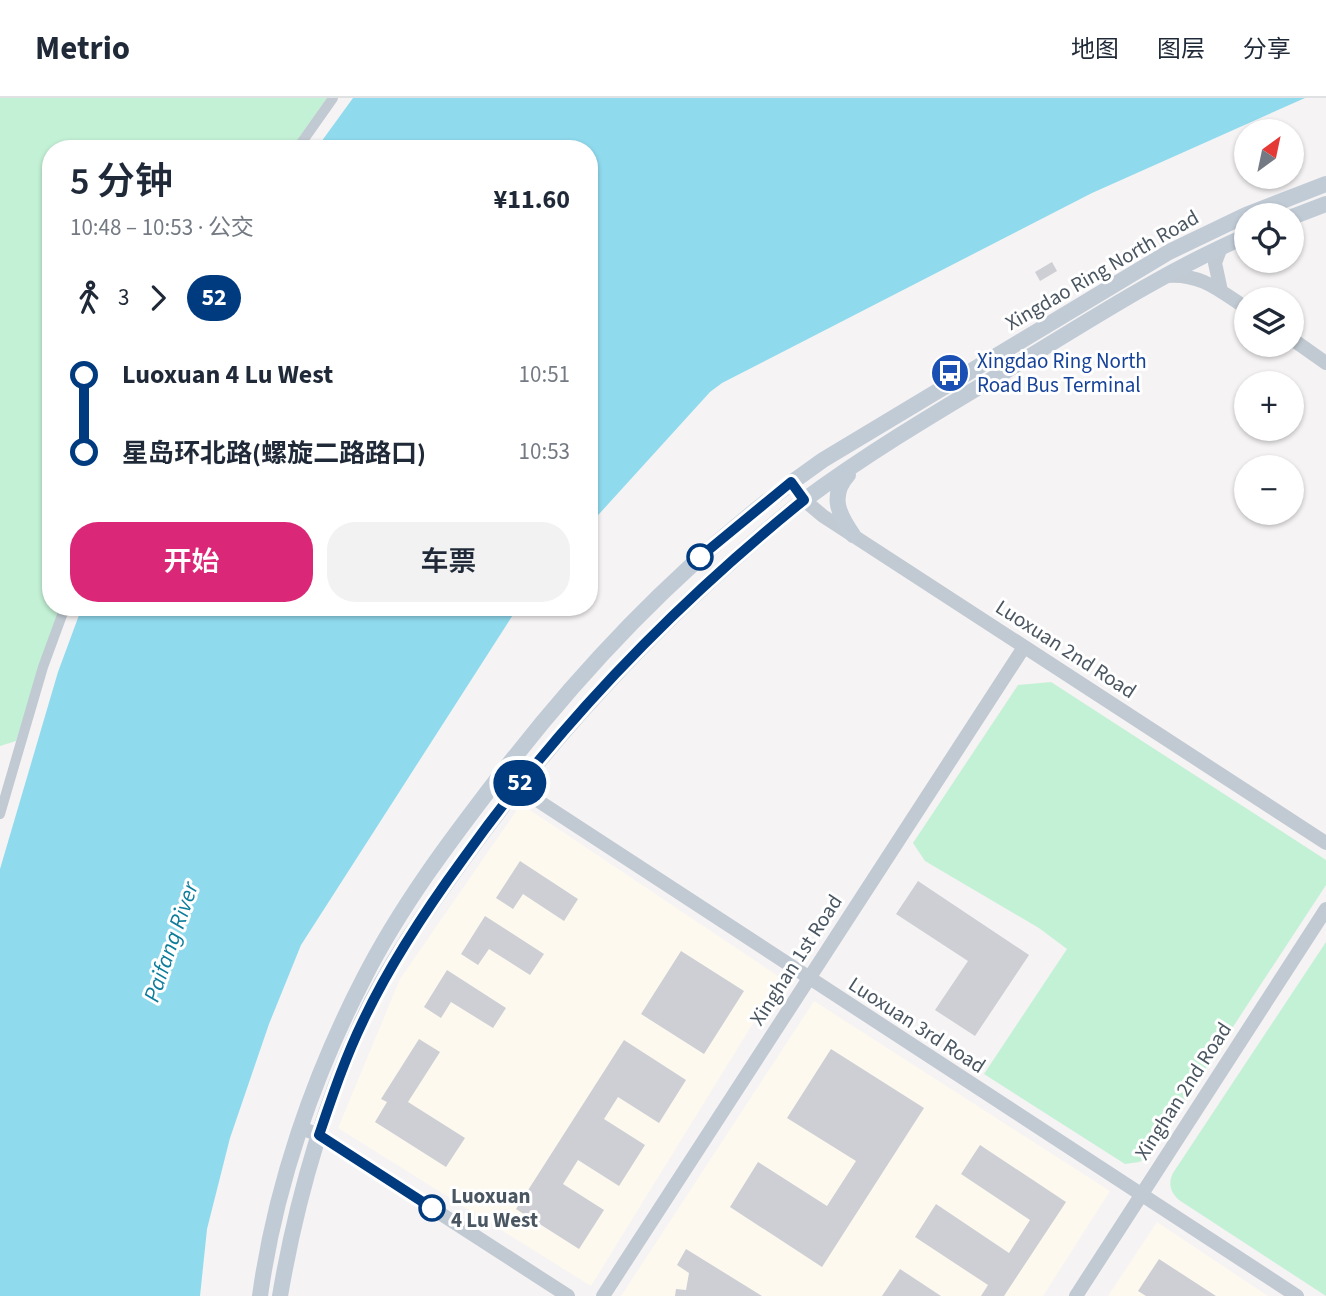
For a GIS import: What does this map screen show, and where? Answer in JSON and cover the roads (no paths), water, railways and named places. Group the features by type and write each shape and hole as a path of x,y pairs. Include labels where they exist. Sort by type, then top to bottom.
{"main road":[{"name":"Xingdao Ring North Road","path":"1277,203 1326,184"},
{"path":"1304,212 1326,204"},
{"name":"Xingdao Ring North Road","path":"260,1296 278,1207 301,1128 316,1086 364,978 430,868 534,730 600,655 700,557 791,482 823,460 1169,252 1234,221"},
{"name":"Xingdao Ring North Road","path":"280,1296 299,1199 319,1135 362,1022 401,950 448,880 517,787 622,665 737,557 804,500 905,432 1166,276 1234,241"},
{"path":"853,535 840,516 837,491 861,461"}],"street":[{"path":"303,140 333,98"},
{"path":"1221,247 1214,264 1221,291"},
{"path":"1166,276 1197,277 1234,300"},
{"path":"1304,347 1326,363"},
{"name":"Luoxuan 2nd Road","path":"791,482 804,500 823,516 1326,843"},
{"path":"0,814 43,667 62,616"},
{"name":"Xinghan 1st Road","path":"603,1296 1024,647"},
{"name":"Luoxuan 3rd Road","path":"517,787 1297,1296"},
{"name":"Xinghan 2nd Road","path":"1076,1296 1326,909"},
{"path":"301,1128 319,1135 568,1296"}],"water":[{"path":"353,98 1305,98 1258,119 1234,119 1234,130 1092,193 722,383 710,392 598,515 598,140 323,140"},
{"name":"Paifang River","path":"79,616 512,616 301,945 269,1024 230,1138 207,1229 200,1296 0,1296 0,869 58,672"}],"place":[{"name":"Xingdao Ring North Road Bus Terminal","path":"950,373"},
{"name":"Luoxuan 4 Lu West","path":"432,1208"}]}
